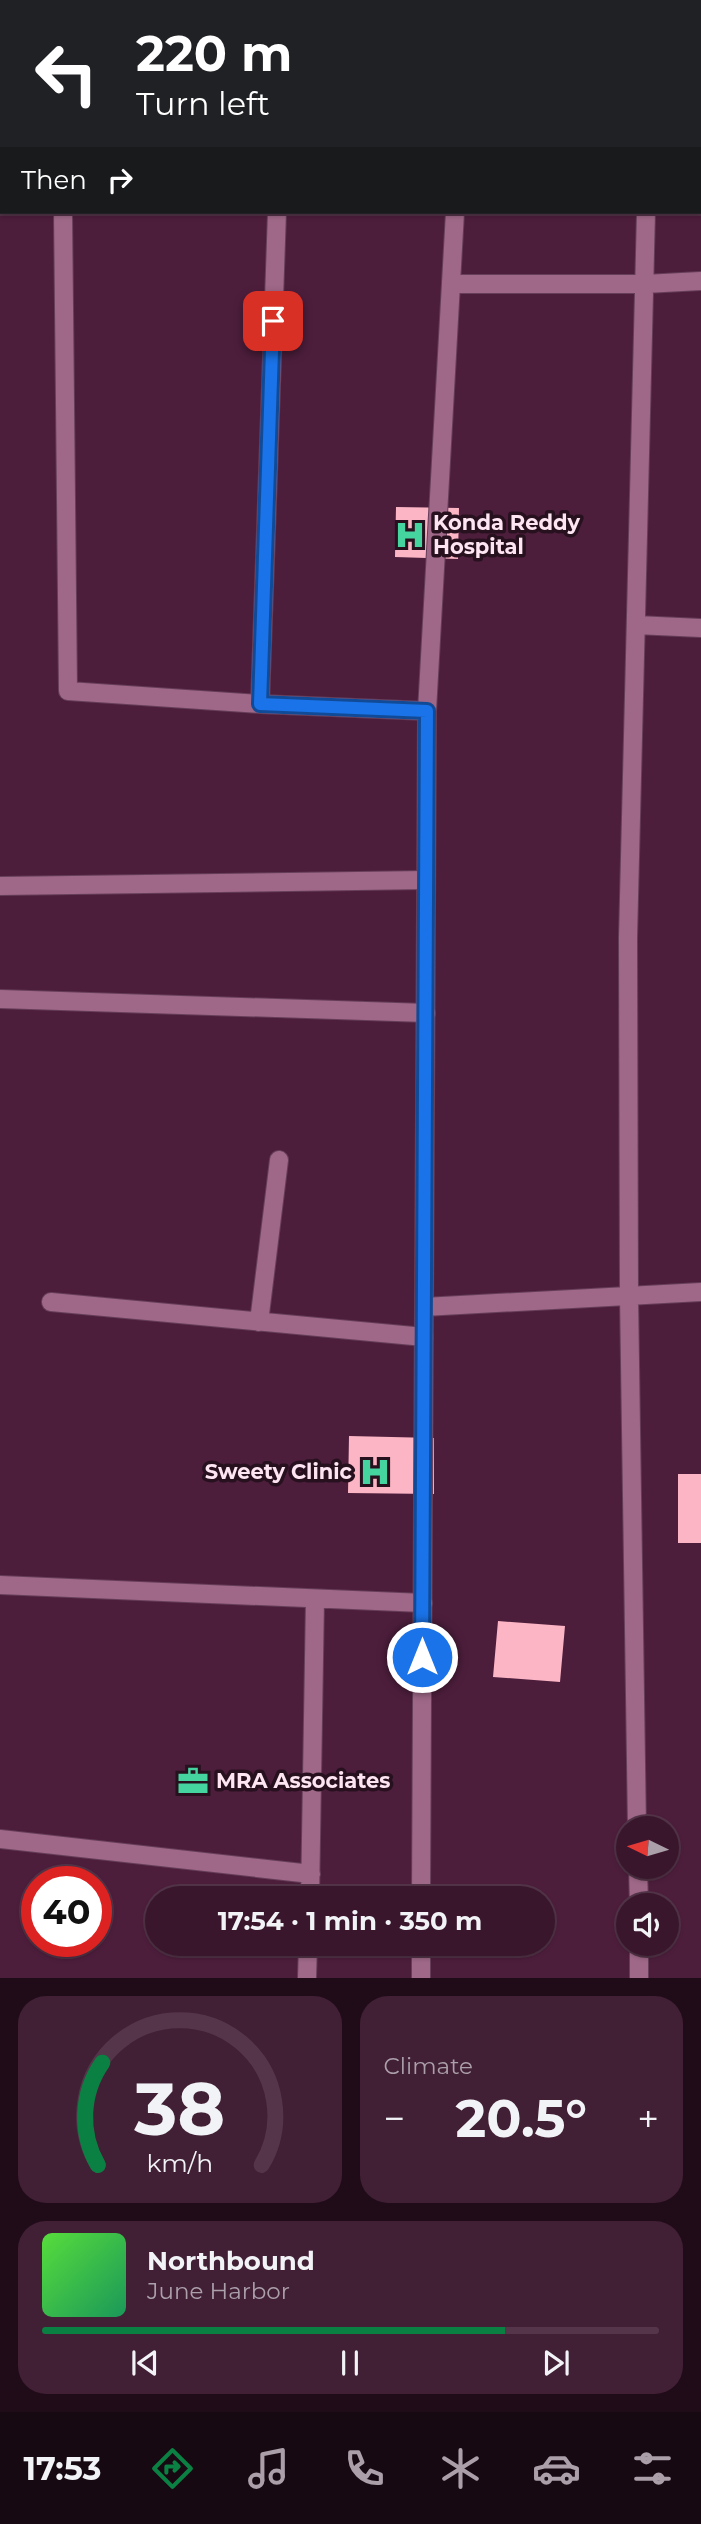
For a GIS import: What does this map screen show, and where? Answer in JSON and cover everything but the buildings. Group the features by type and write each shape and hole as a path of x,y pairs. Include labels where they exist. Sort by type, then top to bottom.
{"street":[{"path":"63,214 68,691 260,704 427,711"},
{"path":"260,704 277,214"},
{"path":"421,1886 427,711 455,214"},
{"path":"638,1816 629,1296 628,938 646,214"},
{"path":"451,284 645,284 701,281"},
{"path":"636,625 701,628"},
{"path":"0,886 426,880"},
{"path":"0,999 426,1013"},
{"path":"259,1322 279,1160"},
{"path":"424,1307 701,1292"},
{"path":"51,1302 424,1337"},
{"path":"0,1585 423,1603"},
{"path":"311,1886 315,1599"},
{"path":"0,1839 311,1874"},
{"path":"307,1978 308,1956"},
{"path":"421,1956 421,1978"},
{"path":"639,1956 639,1978"}],"place":[{"name":"Konda Reddy Hospital","path":"410,535"},
{"name":"Sweety Clinic","path":"375,1472"},
{"name":"MRA Associates","path":"193,1781"}],"route":[{"path":"273,321 260,704 427,711 422,1657"}]}
